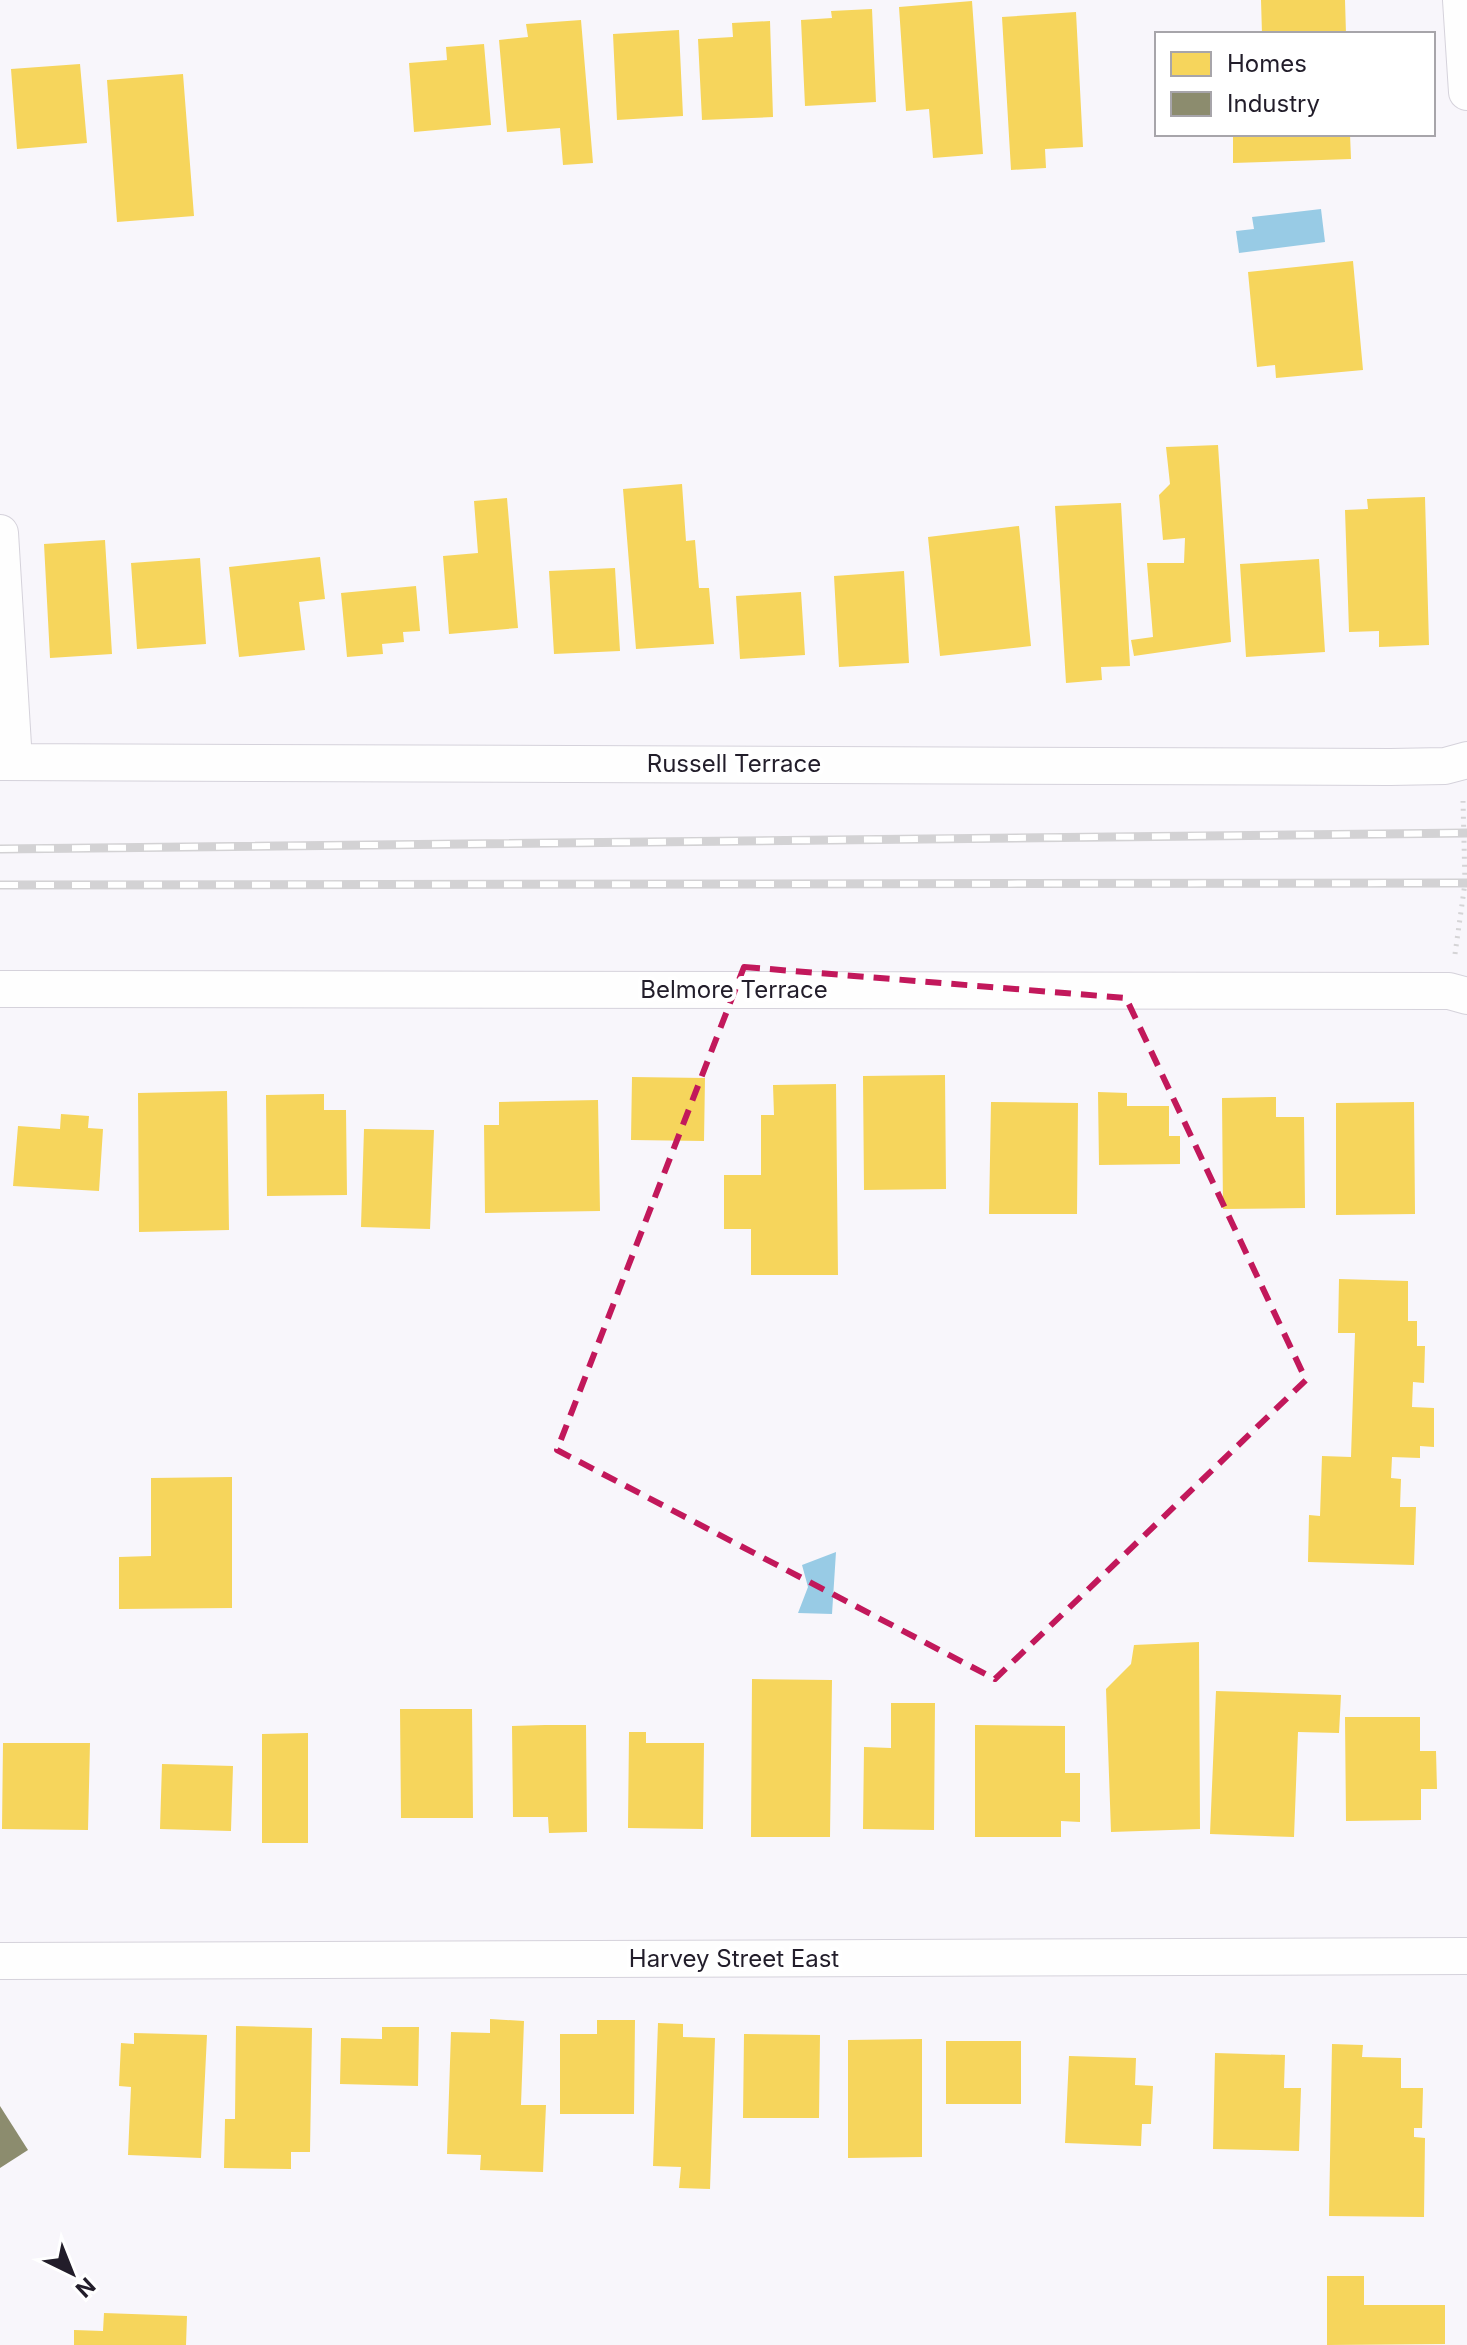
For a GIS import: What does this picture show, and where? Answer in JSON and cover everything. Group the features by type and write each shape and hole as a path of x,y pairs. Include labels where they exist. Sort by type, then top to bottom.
{"street":[{"path":"1461,0 1467,92"},
{"path":"0,533 7,762"},
{"name":"Russell Terrace","path":"7,762 1445,766 1465,774"},
{"name":"Belmore Terrace","path":"0,989 1458,993"},
{"name":"Harvey Street East","path":"0,1961 1467,1956"}],"path":[{"path":"1458,993 1465,883 1465,774"}],"highlighted area":[{"path":"744,967 1126,998 1306,1380 995,1679 557,1450"}],"water":[{"path":"1321,209 1325,242 1239,253 1236,231 1254,229 1252,217"},
{"path":"836,1552 832,1614 798,1613 808,1587 802,1565"}],"building: Homes":[{"path":"1261,0 1345,0 1346,32 1262,32"},
{"path":"972,1 983,154 933,158 929,109 906,111 899,7"},
{"path":"872,9 876,102 805,106 801,20 832,18 831,11"},
{"path":"1076,12 1083,147 1045,149 1046,168 1011,170 1002,17"},
{"path":"581,20 593,163 563,165 560,128 507,132 499,40 528,37 526,24"},
{"path":"770,21 773,117 702,120 698,39 733,37 732,23"},
{"path":"679,30 683,116 617,120 613,34"},
{"path":"484,44 491,125 414,132 409,63 447,60 446,47"},
{"path":"80,64 87,143 17,149 11,69"},
{"path":"183,74 194,216 117,222 107,80"},
{"path":"1233,136 1350,136 1351,159 1233,163"},
{"path":"1353,261 1363,370 1276,378 1275,365 1257,367 1248,272"},
{"path":"1218,445 1231,642 1134,656 1131,640 1153,637 1147,563 1184,563 1185,538 1163,540 1159,495 1170,484 1166,447"},
{"path":"682,484 686,541 695,540 699,588 709,588 714,644 636,649 623,489"},
{"path":"1425,497 1429,645 1379,647 1379,631 1349,632 1345,510 1368,509 1367,499"},
{"path":"507,498 518,628 449,634 443,556 478,553 474,501"},
{"path":"1121,503 1130,666 1101,667 1102,680 1066,683 1055,506"},
{"path":"1019,526 1031,646 940,656 928,537"},
{"path":"105,540 112,654 50,658 44,544"},
{"path":"320,557 325,599 299,602 305,650 239,657 229,567"},
{"path":"200,558 206,644 137,649 131,563"},
{"path":"1319,559 1325,652 1246,657 1240,564"},
{"path":"615,568 620,651 554,654 549,571"},
{"path":"904,571 909,663 839,667 834,576"},
{"path":"416,586 420,631 403,632 404,642 382,644 383,654 347,657 341,593"},
{"path":"801,592 805,655 740,659 736,596"},
{"path":"945,1075 946,1189 864,1190 863,1076"},
{"path":"632,1077 705,1078 704,1141 631,1140"},
{"path":"836,1084 838,1275 751,1275 751,1229 724,1229 724,1175 761,1175 761,1115 774,1115 773,1085"},
{"path":"227,1091 229,1230 139,1232 138,1093"},
{"path":"1098,1092 1127,1093 1127,1106 1169,1106 1169,1136 1180,1136 1180,1164 1099,1165"},
{"path":"324,1094 324,1110 346,1110 347,1195 267,1196 266,1095"},
{"path":"1276,1097 1276,1117 1304,1117 1305,1208 1223,1209 1222,1098"},
{"path":"598,1100 600,1211 485,1213 484,1125 499,1125 499,1102"},
{"path":"991,1102 1078,1103 1077,1214 989,1214"},
{"path":"1414,1102 1415,1214 1336,1215 1336,1103"},
{"path":"61,1114 89,1116 88,1128 103,1129 99,1191 13,1186 18,1126 60,1129"},
{"path":"364,1129 434,1130 430,1229 361,1227"},
{"path":"1339,1279 1408,1281 1408,1321 1417,1321 1417,1346 1425,1346 1424,1383 1413,1382 1412,1407 1434,1408 1434,1447 1420,1446 1420,1458 1392,1457 1391,1478 1401,1479 1400,1507 1416,1507 1414,1565 1308,1562 1309,1515 1320,1516 1322,1456 1351,1457 1355,1333 1338,1333"},
{"path":"232,1477 232,1608 119,1609 119,1557 151,1556 151,1478"},
{"path":"1199,1642 1200,1829 1111,1832 1106,1689 1131,1664 1134,1645"},
{"path":"752,1679 832,1680 830,1837 751,1837"},
{"path":"1216,1691 1341,1695 1339,1733 1298,1732 1294,1837 1210,1834"},
{"path":"891,1703 935,1703 934,1830 863,1829 864,1747 891,1748"},
{"path":"400,1709 472,1709 473,1818 401,1818"},
{"path":"1345,1717 1420,1717 1420,1751 1436,1751 1437,1789 1421,1789 1421,1820 1346,1821"},
{"path":"586,1725 587,1832 549,1833 548,1817 513,1817 512,1726"},
{"path":"975,1725 1065,1726 1065,1773 1080,1773 1080,1822 1061,1821 1061,1837 975,1837"},
{"path":"629,1732 646,1732 646,1743 704,1743 703,1829 628,1828"},
{"path":"308,1733 308,1843 262,1843 262,1734"},
{"path":"3,1743 90,1743 88,1830 2,1829"},
{"path":"162,1764 233,1766 231,1831 160,1829"},
{"path":"490,2019 524,2021 521,2105 546,2105 543,2172 480,2170 481,2155 447,2154 451,2032 490,2033"},
{"path":"597,2020 635,2020 634,2114 560,2114 560,2034 597,2034"},
{"path":"658,2023 683,2024 683,2037 715,2038 710,2189 679,2188 681,2167 653,2166"},
{"path":"236,2026 312,2028 310,2152 291,2152 291,2169 224,2168 225,2119 235,2119"},
{"path":"382,2027 419,2027 418,2086 340,2084 341,2038 382,2039"},
{"path":"134,2033 207,2035 201,2158 128,2155 131,2087 119,2086 121,2043 134,2044"},
{"path":"744,2034 820,2035 819,2118 743,2118"},
{"path":"922,2039 922,2157 848,2158 848,2040"},
{"path":"946,2041 1021,2041 1021,2104 946,2104"},
{"path":"1332,2044 1363,2045 1362,2057 1401,2058 1401,2088 1423,2088 1422,2128 1414,2128 1414,2137 1425,2138 1424,2217 1329,2216"},
{"path":"1215,2053 1285,2055 1284,2088 1301,2088 1299,2151 1213,2149"},
{"path":"1069,2056 1136,2058 1135,2085 1153,2086 1151,2124 1142,2124 1141,2146 1065,2143"},
{"path":"1327,2276 1364,2276 1364,2305 1445,2305 1445,2344 1327,2345"},
{"path":"104,2313 187,2316 186,2345 74,2345 74,2330 103,2331"}],"building: Industry":[{"path":"0,2106 28,2150 0,2168"}],"railway":[{"path":"0,849 1467,833"},
{"path":"0,885 1467,883"}]}
